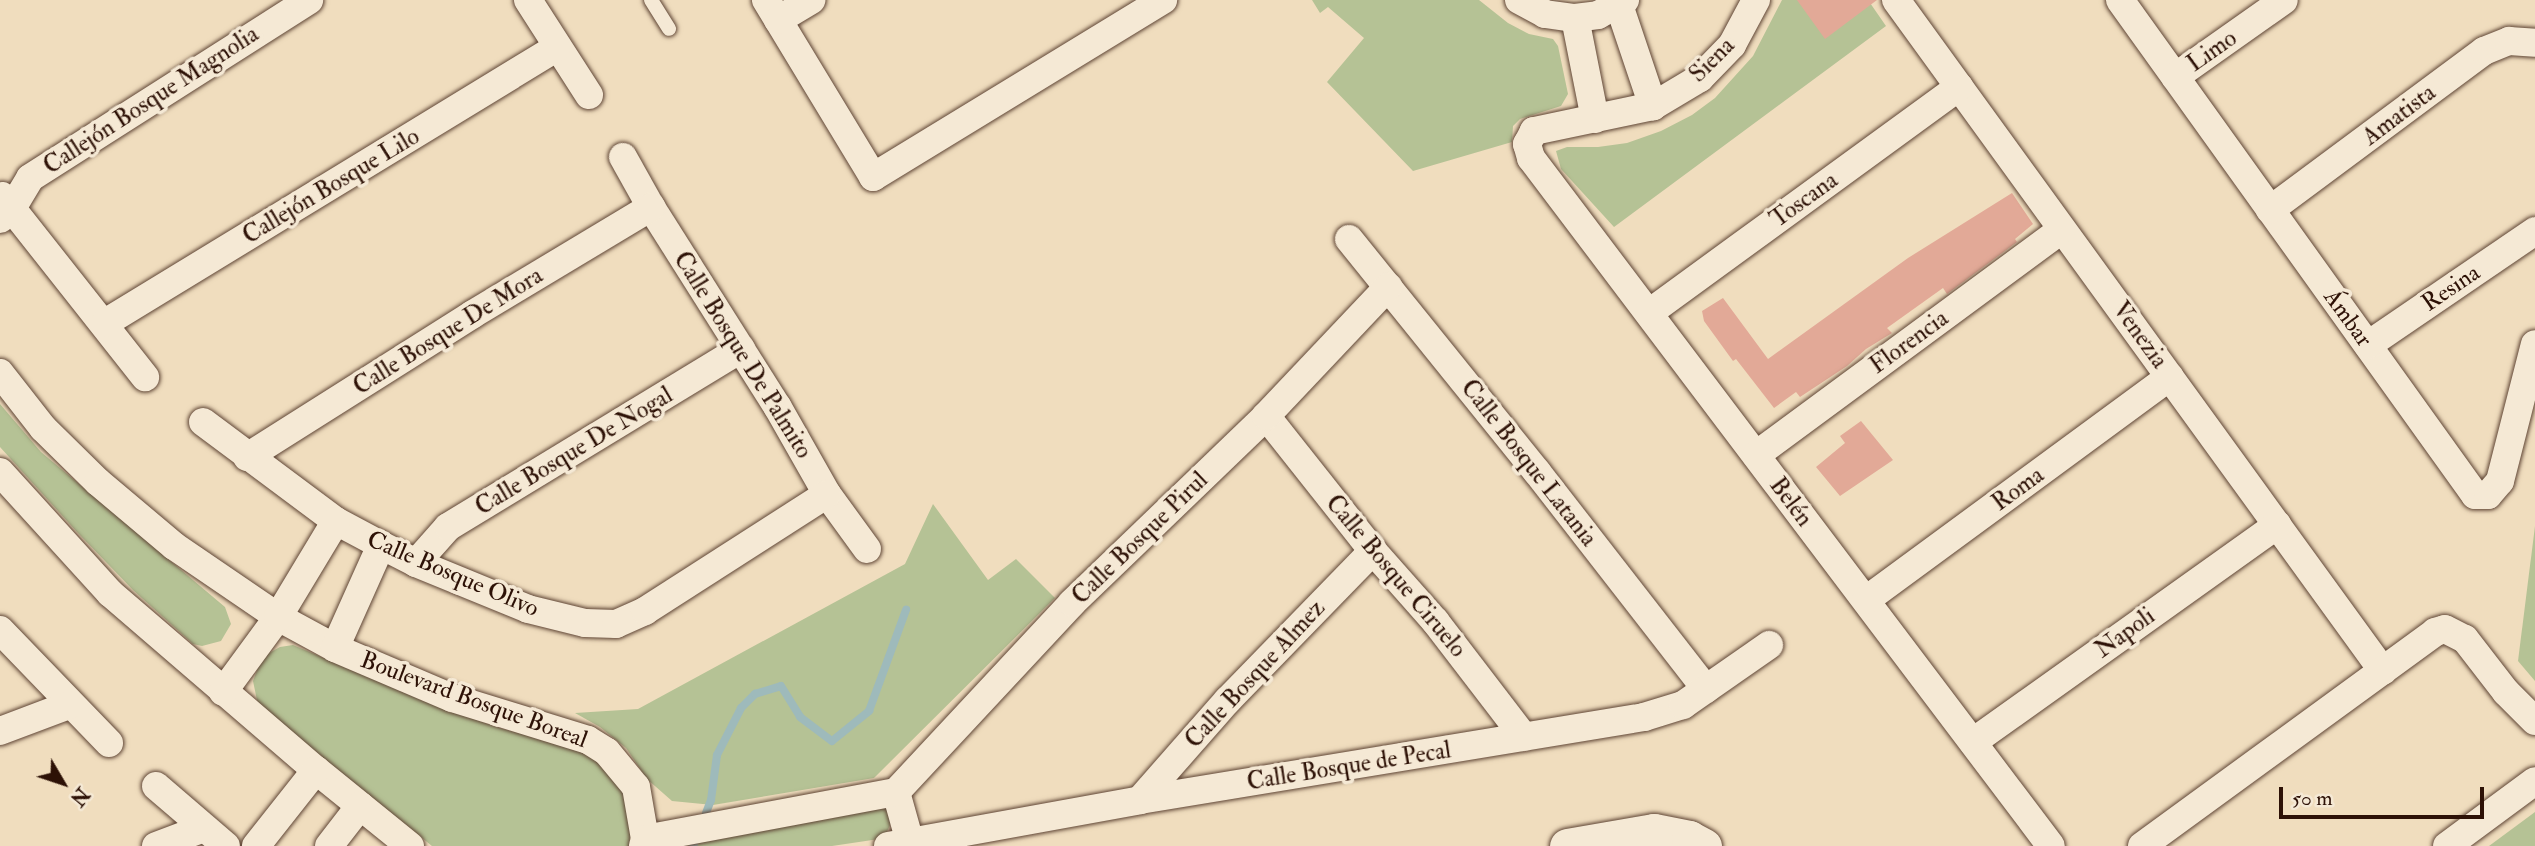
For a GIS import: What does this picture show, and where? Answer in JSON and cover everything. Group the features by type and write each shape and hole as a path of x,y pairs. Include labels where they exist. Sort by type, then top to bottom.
{"street":[{"name":"Callejón Bosque Magnolia","path":"4,208 30,178 309,0"},
{"path":"527,0 589,95"},
{"path":"811,0 772,10 873,177 1163,0"},
{"path":"1519,0 1545,14 1575,18 1598,15 1622,2 1653,106"},
{"name":"Siena","path":"1531,158 1527,144 1534,131 1653,106 1700,78 1732,45 1756,0"},
{"name":"Venezia","path":"1896,0 2383,671"},
{"name":"Ámbar","path":"2120,0 2475,495 2481,496 2495,489 2500,481 2535,344"},
{"name":"Limo","path":"2175,77 2284,0"},
{"path":"1575,18 1595,119"},
{"name":"Amatista","path":"2270,210 2484,51 2509,41 2535,43"},
{"name":"Callejón Bosque Lilo","path":"105,323 556,48"},
{"name":"Toscana","path":"1649,313 1959,87"},
{"name":"Calle Bosque De Palmito","path":"623,158 827,494 867,550"},
{"name":"Belén","path":"1531,158 2051,846"},
{"name":"Callejón Bosque Magnolia","path":"0,178 30,178"},
{"name":"Calle Bosque De Mora","path":"247,457 473,314 651,207"},
{"path":"4,208 105,323 145,377"},
{"name":"Florencia","path":"1756,455 2062,229"},
{"name":"Resina","path":"2368,345 2535,231"},
{"name":"Calle Bosque Latania","path":"1349,239 1706,689"},
{"name":"Calle Bosque Pirul","path":"896,792 1072,603 1266,416 1388,287"},
{"name":"Calle Bosque De Nogal","path":"416,563 448,527 741,349"},
{"name":"Boulevard Bosque Boreal","path":"0,373 43,428 98,481 174,546 278,618 335,648 453,698 588,740 598,746 618,762 636,787 644,842"},
{"name":"Roma","path":"1866,600 2170,377"},
{"name":"Calle Bosque Ciruelo","path":"1266,416 1373,551 1435,621 1524,737"},
{"name":"Calle Bosque Olivo","path":"203,422 336,521 381,545 416,563 528,609 585,623 616,624 645,611 827,494"},
{"path":"0,472 110,593 316,771 410,846"},
{"path":"223,692 278,618 336,521"},
{"name":"Napoli","path":"1973,742 2277,525"},
{"path":"335,648 381,545"},
{"name":"Calle Bosque Almez","path":"1140,800 1228,700 1373,551"},
{"path":"2142,846 2435,632 2445,629 2465,639 2506,692 2535,721"},
{"path":"0,630 69,705 109,743"},
{"name":"Calle Bosque de Pecal","path":"899,844 1140,800 1644,717 1683,705 1769,645"},
{"path":"0,731 69,705"},
{"path":"256,846 316,771"},
{"path":"2447,846 2535,781"},
{"path":"156,786 226,846"},
{"path":"644,842 896,792 899,844"},
{"path":"329,846 360,806"},
{"path":"156,846 204,828"},
{"path":"1566,846 1654,831 1689,838 1704,846"}],"lane":[{"path":"651,0 669,29"}],"green space":[{"path":"1312,0 1479,0 1508,23 1529,34 1553,39 1558,46 1568,94 1561,106 1520,119 1513,126 1512,142 1413,171 1327,82 1364,38 1328,7 1320,13"},
{"path":"1782,0 1868,0 1886,26 1614,227 1561,169 1556,151 1567,147 1627,143 1661,131 1692,115 1715,98 1753,56"},
{"path":"0,404 41,452 225,607 231,624 221,641 202,646 193,644 133,590 77,532 0,447"},
{"path":"933,504 988,580 1016,559 1055,598 874,778 713,805 672,801 647,779 626,748 600,727 575,713 638,709 905,564"},
{"path":"2535,526 2535,681 2518,661"},
{"path":"293,645 435,705 496,727 589,752 615,771 632,819 629,846 432,846 258,705 253,681 262,657 280,647"},
{"path":"880,805 887,810 891,823 885,836 879,839 832,846 656,846"},
{"path":"2535,812 2535,846 2489,846"}],"building":[{"path":"1797,0 1877,0 1825,39"},
{"path":"2012,193 2033,224 2015,239 2017,242 1947,294 1943,288 1887,328 1892,333 1866,349 1847,366 1800,397 1796,392 1774,408 1736,359 1733,361 1704,321 1702,311 1723,298 1768,359 1908,258"},
{"path":"1861,421 1893,460 1840,496 1816,467 1845,443 1840,436"}],"waterway":[{"path":"706,813 711,800 717,755 741,708 755,694 781,686 800,717 832,741 869,711 906,610"}]}
